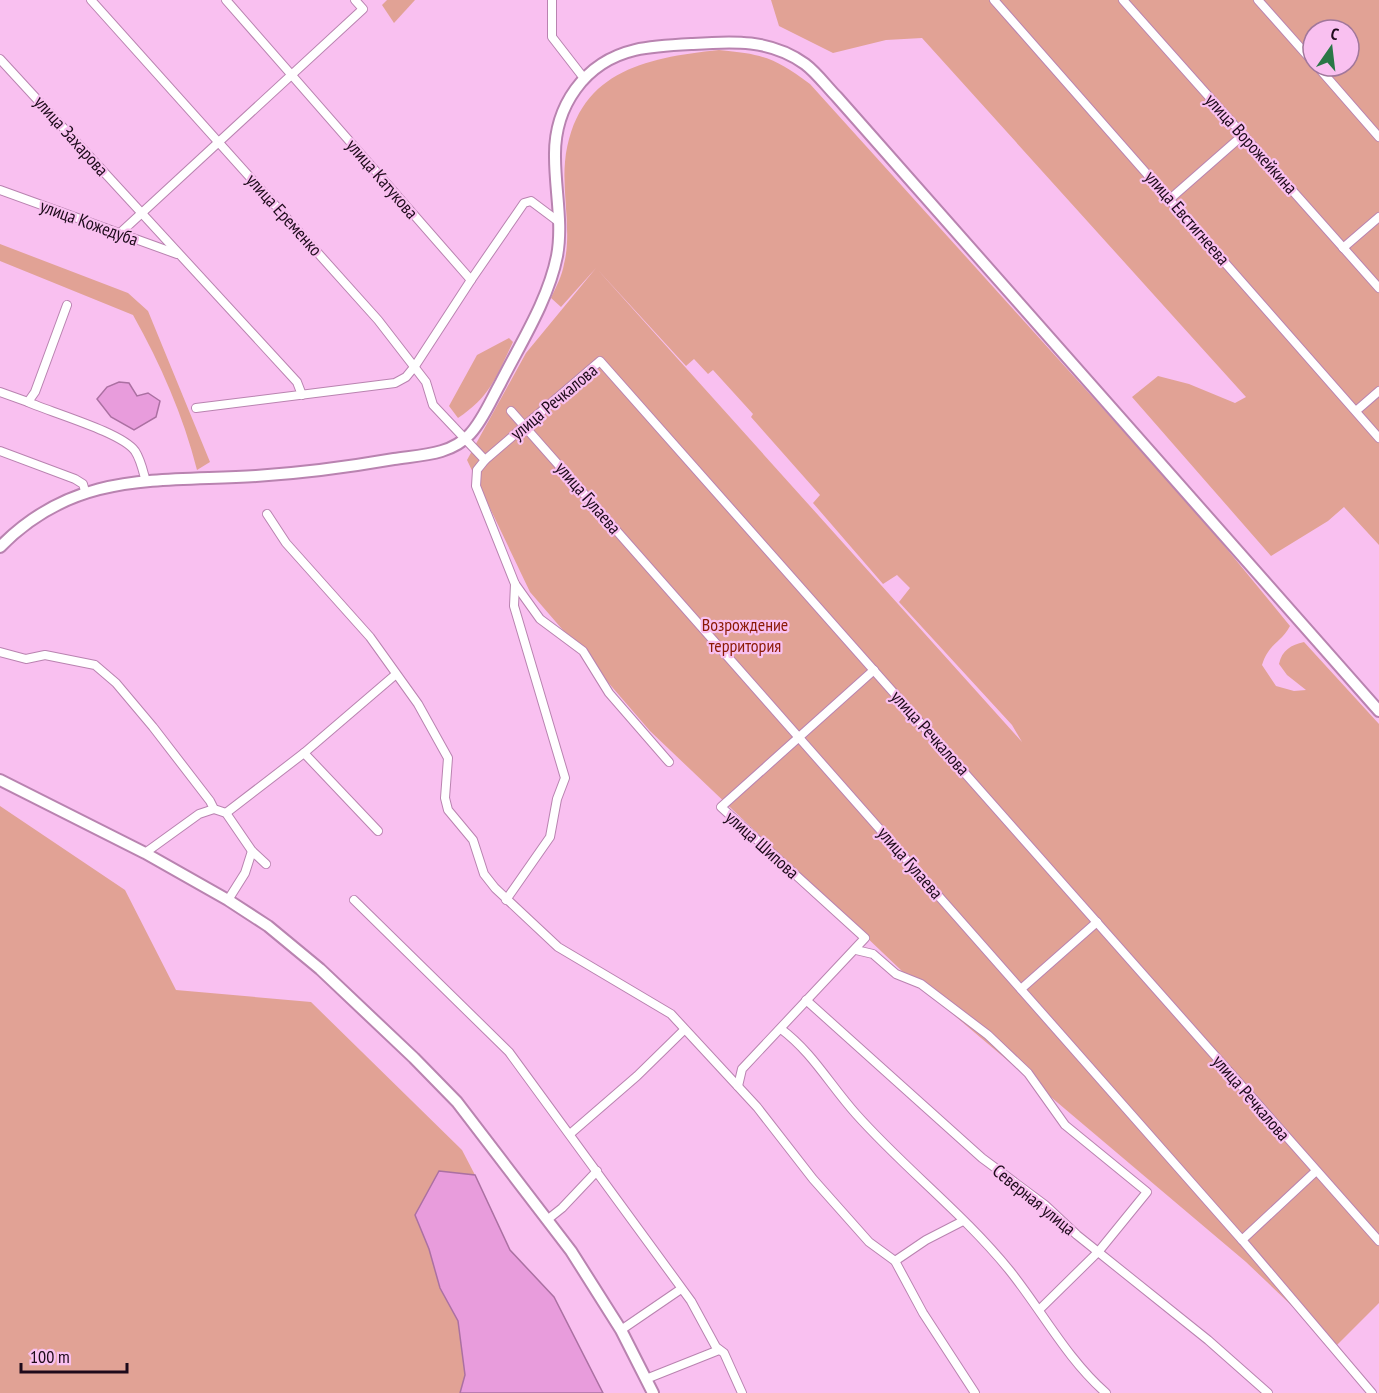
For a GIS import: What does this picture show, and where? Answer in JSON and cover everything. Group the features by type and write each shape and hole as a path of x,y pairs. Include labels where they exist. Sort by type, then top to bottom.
{"main road":[{"path":"0,547 38,516 85,491 111,485 298,473 341,468 455,447 465,438 487,407 536,313 557,255 559,222 554,154 562,108 583,77 603,64 633,50 738,41 771,46 804,64 837,97 1379,711"},
{"path":"0,780 145,853 228,900 268,926 320,969 457,1102 571,1251 621,1330 653,1393"}],"street":[{"name":"улица Еременко","path":"91,0 378,320 426,382 433,405 465,438"},
{"name":"улица Катукова","path":"226,0 471,280"},
{"path":"119,234 217,141 292,76 363,9 356,0"},
{"path":"552,0 552,37 583,77"},
{"name":"улица Евстигнеева","path":"994,0 1379,438"},
{"name":"улица Ворожейкина","path":"1124,0 1379,288"},
{"path":"1258,0 1301,48"},
{"name":"улица Захарова","path":"0,59 141,213"},
{"path":"1327,78 1379,137"},
{"path":"1170,199 1243,135"},
{"name":"улица Кожедуба","path":"0,190 179,254"},
{"path":"196,408 395,383 406,377 415,366 524,203 531,201 559,222"},
{"name":"улица Кожедуба","path":"141,213 297,382 302,395"},
{"path":"1343,248 1379,217"},
{"path":"28,402 35,392 67,305"},
{"name":"улица Речкалова","path":"485,460 600,361 1097,922 1315,1172 1379,1241"},
{"path":"1356,411 1379,391"},
{"path":"0,392 120,439 134,449 142,464 146,482"},
{"name":"улица Гулаева","path":"512,411 1242,1240 1372,1393"},
{"path":"465,438 485,460 477,470 476,486 515,584 540,619 584,651 609,693 669,762"},
{"path":"0,451 75,478 82,484 85,491"},
{"path":"267,514 286,543 370,637 395,675 406,685 448,758 445,798 448,810 473,840 484,874 506,900 558,947 664,1007 738,1086 856,1228 869,1242 895,1261 923,1313 975,1393"},
{"path":"506,900 550,837 557,799 565,778 514,606 515,584"},
{"path":"0,652 26,659 45,655 95,665 116,683 153,727 205,793 214,809"},
{"name":"улица Шипова","path":"856,950 865,938 721,807 874,670"},
{"path":"226,813 304,753 395,675"},
{"path":"304,753 378,831"},
{"path":"145,853 199,814 214,809 226,813 252,851 266,864"},
{"path":"228,900 245,873 252,851"},
{"path":"354,900 509,1052 681,1289 719,1350 724,1353 742,1393"},
{"path":"1021,989 1097,922"},
{"path":"738,1086 742,1069 856,950 873,954 896,974 921,984 954,1006 1001,1045 1028,1073 1065,1125 1147,1192 1099,1251 1040,1309"},
{"name":"Северная улица","path":"806,1000 982,1158 1099,1251 1268,1393"},
{"path":"780,1029 801,1045 855,1113 1001,1259 1040,1309 1071,1355 1106,1393"},
{"path":"570,1134 637,1076 684,1030"},
{"path":"547,1220 562,1208 597,1171"},
{"path":"1242,1240 1315,1172"},
{"path":"895,1261 926,1240 963,1221"},
{"path":"621,1330 681,1289"},
{"path":"646,1379 719,1350"}],"green space":[{"path":"387,0 415,0 394,23 382,5"},
{"path":"771,0 1379,0 1379,545 1344,507 1328,521 1271,556 1132,397 1158,376 1189,384 1235,403 1246,397 922,38 886,40 833,53 779,26"},
{"name":"Возрождение территория","path":"719,50 747,53 777,63 810,84 1199,515 1290,626 1268,652 1262,665 1276,686 1294,691 1306,690 1287,675 1279,664 1282,655 1288,649 1304,642 1379,724 1379,1303 1335,1347 1246,1262 903,972 650,731 530,592 467,460 526,353 596,268 561,307 551,298 562,273 566,252 565,162 571,132 583,108 598,89 617,75 640,65 691,53","holes":["597,269 686,366 694,359 708,374 713,370 820,495 813,503 883,584 897,575 910,588 899,602 1012,725 1022,742"]},
{"path":"0,244 128,293 148,311 210,462 197,470 170,391 133,315 0,261"},
{"path":"509,338 513,342 492,385 478,402 458,418 449,406 477,355"},
{"path":"0,806 125,890 176,990 311,1002 462,1150 475,1175 439,1171 416,1215 440,1288 458,1321 466,1375 460,1393 0,1393"}],"shaded area":[{"path":"119,382 129,383 137,396 148,393 160,401 156,417 134,430 111,417 97,399 107,387"},
{"path":"439,1171 475,1175 510,1250 554,1297 603,1393 460,1393 465,1375 458,1321 440,1288 429,1249 415,1215"}]}
